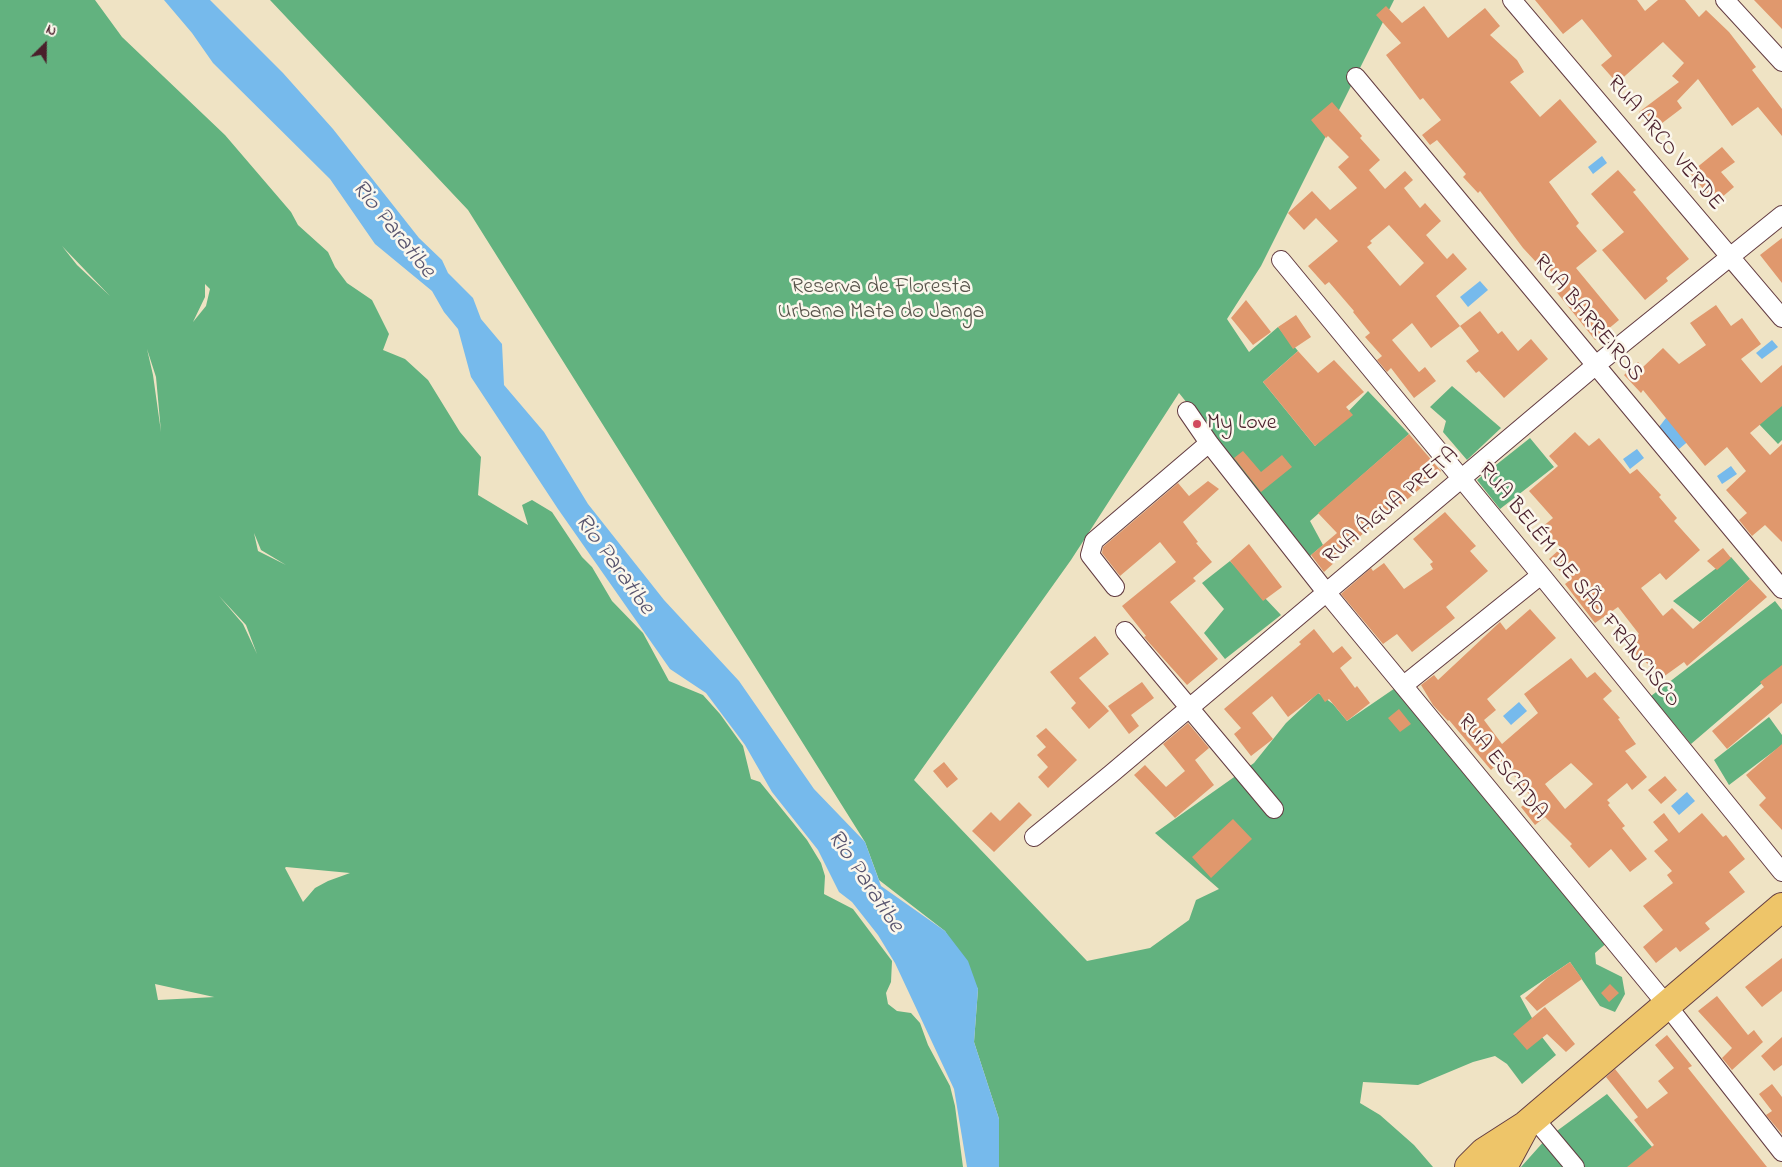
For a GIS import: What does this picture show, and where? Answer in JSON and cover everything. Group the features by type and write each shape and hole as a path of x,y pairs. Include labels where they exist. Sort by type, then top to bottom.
{"main road":[{"path":"1469,1167 1484,1152 1530,1121 1782,907"},
{"path":"1503,1167 1530,1121"}],"street":[{"name":"RUA ARCO VERDE","path":"1512,0 1782,318"},
{"path":"1725,0 1782,62"},
{"name":"RUA BARREIROS","path":"1356,78 1782,589"},
{"name":"RUA ÁGUA PRETA","path":"1034,837 1596,365 1732,258 1782,215"},
{"name":"RUA BELÉM DE SÃO FRANCISCO","path":"1281,260 1541,575 1782,872"},
{"name":"RUA ESCADA","path":"1187,411 1209,443 1326,592 1666,1004 1782,1152"},
{"path":"1115,587 1090,555 1090,547 1094,541 1209,443"},
{"path":"1404,685 1541,575"},
{"path":"1125,631 1190,706 1274,809"},
{"path":"1530,1121 1575,1167"}],"green space":[{"path":"0,0 95,0 122,37 225,135 291,212 298,225 328,252 335,267 347,283 372,300 389,334 383,350 405,359 428,380 460,432 481,457 478,495 528,525 522,505 532,500 552,512 582,557 592,567 612,601 643,633 669,681 703,695 720,714 743,746 751,779 760,782 807,840 821,863 825,876 824,894 853,909 892,961 891,982 886,993 888,1004 897,1011 911,1013 920,1023 928,1045 950,1086 955,1106 963,1167 0,1167","holes":["62,246 110,296 77,265","205,284 210,289 206,306 193,322 205,297","147,349 156,377 161,432 153,375","254,533 261,550 286,565 258,551","219,596 246,625 257,654 243,624","285,868 350,873 315,888 303,902","155,984 214,997 158,1000"]},
{"name":"Reserva de Floresta Urbana Mata do Janga","path":"270,0 1394,0 1261,266 1227,319 1249,352 1278,327 1298,351 1263,382 1315,446 1368,391 1409,434 1310,521 1323,545 1310,556 1179,393 1071,560 914,780 1087,961 1150,948 1189,920 1196,900 1219,889 1155,833 1254,763 1286,723 1318,693 1333,704 1347,721 1401,684 1586,908 1595,933 1609,941 1595,953 1596,964 1622,977 1625,994 1615,1012 1600,1006 1570,962 1520,996 1532,1018 1531,1023 1556,1055 1522,1084 1507,1064 1495,1056 1473,1062 1418,1085 1363,1082 1360,1103 1380,1115 1414,1145 1433,1167 999,1167 999,1119 974,1042 978,989 945,931 879,880 865,842 468,210"},
{"path":"1452,386 1501,428 1467,460 1443,432 1446,421 1430,407"},
{"path":"1782,402 1782,440 1778,444 1758,423"},
{"path":"1530,438 1554,467 1500,509 1477,480"},
{"path":"1731,557 1750,579 1700,622 1673,601"},
{"path":"1230,561 1281,615 1225,659 1204,633 1224,609 1202,583"},
{"path":"1775,601 1782,610 1782,666 1691,744 1651,696"},
{"path":"1769,717 1782,735 1782,745 1729,785 1714,760"},
{"path":"1607,1094 1669,1167 1521,1167 1546,1139"}],"water":[{"name":"Rio Paratibe","path":"164,0 210,0 283,73 333,129 419,238 442,260 448,273 473,298 481,319 502,344 504,385 544,432 588,504 664,600 739,681 814,789 865,842 881,886 945,931 968,961 978,989 974,1042 999,1119 999,1167 967,1167 954,1089 895,963 878,935 852,902 839,892 818,850 772,792 745,745 706,693 670,669 558,509 471,377 458,329 444,312 432,291 375,244 330,179 213,63 192,33"},
{"path":"1602,156 1607,163 1593,174 1588,167"},
{"path":"1480,281 1488,290 1468,307 1460,297"},
{"path":"1772,340 1778,347 1762,359 1756,353"},
{"path":"1722,413 1679,449 1659,427 1666,418"},
{"path":"1637,449 1644,458 1630,469 1623,459"},
{"path":"1731,466 1737,474 1722,484 1717,476"},
{"path":"1519,702 1527,711 1511,725 1503,716"},
{"path":"1687,792 1695,801 1679,815 1671,806"}],"building":[{"path":"1535,0 1637,0 1645,11 1658,0 1685,0 1699,17 1706,10 1729,32 1756,67 1752,70 1782,109 1782,136 1758,107 1732,126 1698,79 1677,101 1682,108 1653,130 1639,112 1679,82 1672,76 1684,63 1663,42 1617,83 1601,65 1612,56 1582,19 1563,34"},
{"path":"1754,0 1782,0 1782,29"},
{"path":"1386,6 1402,23 1424,6 1448,38 1485,8 1500,26 1490,35 1517,60 1524,72 1510,82 1540,117 1560,99 1597,142 1549,182 1579,223 1576,226 1597,251 1576,268 1619,320 1595,340 1555,290 1562,285 1540,258 1536,262 1523,248 1480,191 1478,193 1463,177 1466,174 1437,140 1430,145 1422,135 1441,120 1423,98 1420,100 1386,55 1401,43 1376,15"},
{"path":"1332,102 1380,160 1369,170 1385,189 1405,171 1413,180 1404,188 1420,208 1425,203 1441,221 1426,235 1447,259 1453,253 1467,269 1436,296 1460,326 1431,348 1412,323 1392,340 1419,372 1425,367 1436,381 1414,398 1391,368 1387,372 1377,360 1382,356 1365,337 1370,333 1354,311 1329,282 1325,285 1308,266 1338,241 1316,218 1304,230 1288,213 1312,191 1330,210 1357,188 1338,167 1349,157 1328,136 1326,138 1311,120","holes":["1389,225 1424,263 1400,286 1367,247 1372,243 1370,241"]},
{"path":"1722,147 1735,162 1721,172 1734,187 1715,203 1690,173"},
{"path":"1618,170 1636,190 1633,192 1689,259 1666,278 1668,281 1645,300 1602,250 1624,232 1591,194"},
{"path":"1782,238 1782,283 1760,255"},
{"path":"1246,300 1271,332 1253,345 1231,318"},
{"path":"1716,305 1731,326 1742,318 1761,344 1741,359 1761,383 1782,365 1782,406 1750,433 1770,455 1782,444 1782,542 1765,525 1752,536 1739,520 1747,513 1726,490 1746,471 1727,447 1705,466 1643,390 1641,393 1624,375 1638,362 1643,367 1663,348 1679,364 1706,345 1690,323"},
{"path":"1480,311 1498,334 1502,331 1518,351 1531,339 1548,359 1504,398 1479,371 1476,373 1466,361 1479,351 1460,326"},
{"path":"1296,315 1311,337 1293,349 1278,327"},
{"path":"1298,351 1318,373 1334,360 1364,392 1346,407 1353,415 1315,446 1263,382"},
{"path":"1575,432 1589,446 1599,438 1630,474 1637,469 1661,495 1659,497 1677,518 1674,521 1700,550 1666,580 1660,573 1641,588 1663,616 1672,608 1693,629 1750,579 1767,597 1687,666 1684,662 1659,680 1640,654 1637,656 1628,643 1639,634 1618,607 1595,623 1565,584 1569,581 1549,559 1561,548 1542,527 1553,518 1529,491 1558,466 1549,456"},
{"path":"1409,434 1441,471 1384,519 1382,517 1334,559 1336,561 1324,572 1311,555 1337,533 1318,513"},
{"path":"1243,451 1261,472 1282,455 1292,467 1261,492 1234,458"},
{"path":"1208,481 1219,489 1183,522 1198,542 1196,543 1212,562 1193,578 1196,581 1170,602 1218,659 1187,685 1144,637 1146,636 1122,606 1176,562 1160,542 1120,576 1102,553 1103,547 1178,483 1189,496"},
{"path":"1445,512 1476,546 1470,551 1488,571 1446,607 1455,618 1412,652 1397,634 1383,644 1341,594 1371,568 1373,571 1384,563 1404,589 1433,569 1430,564 1433,562 1413,539"},
{"path":"1249,544 1282,587 1263,601 1230,561"},
{"path":"1723,548 1731,558 1717,570 1707,561"},
{"path":"1530,609 1556,638 1487,699 1496,710 1484,720 1502,744 1538,713 1524,694 1571,658 1587,678 1595,672 1612,691 1603,699 1620,718 1618,719 1636,744 1625,751 1647,777 1632,790 1627,783 1607,800 1610,803 1608,805 1625,826 1622,828 1647,859 1630,872 1611,849 1589,868 1570,846 1572,844 1545,817 1535,825 1521,807 1532,798 1517,779 1500,761 1491,770 1449,720 1433,705 1421,685 1434,675 1438,680 1500,622 1506,630","holes":["1571,763 1593,784 1565,809 1545,784"]},
{"path":"1314,629 1333,653 1342,646 1352,658 1340,668 1355,688 1357,686 1370,703 1347,721 1329,699 1325,702 1319,693 1288,717 1272,696 1252,713 1273,739 1251,756 1234,734 1241,728 1224,709 1301,644 1299,642"},
{"path":"1095,636 1109,654 1079,678 1109,711 1089,729 1071,708 1076,703 1050,672"},
{"path":"1782,665 1782,703 1727,749 1712,731 1764,687 1760,682"},
{"path":"1142,682 1154,698 1131,715 1139,726 1129,734 1108,706"},
{"path":"1399,709 1411,724 1400,732 1388,718"},
{"path":"1188,723 1209,748 1195,760 1214,785 1175,818 1134,775 1145,765 1166,787 1185,771 1163,744"},
{"path":"1046,728 1077,760 1048,788 1038,777 1048,767 1037,755 1046,747 1036,736"},
{"path":"1782,744 1782,830 1759,805 1766,798 1746,775"},
{"path":"944,762 958,779 947,788 933,771"},
{"path":"1665,776 1677,790 1661,804 1648,790"},
{"path":"1019,802 1032,815 994,852 972,831 991,812 1000,821"},
{"path":"1664,813 1679,833 1702,813 1723,837 1726,835 1745,859 1729,872 1745,892 1705,923 1710,929 1680,952 1676,947 1656,963 1643,947 1663,930 1643,906 1673,883 1667,875 1672,871 1654,851 1668,840 1653,822"},
{"path":"1233,819 1252,839 1211,878 1192,857"},
{"path":"1782,958 1782,991 1762,1007 1745,987"},
{"path":"1570,962 1582,979 1537,1011 1525,998 1547,978"},
{"path":"1610,984 1619,993 1609,1002 1601,993"},
{"path":"1717,996 1748,1035 1754,1030 1763,1042 1732,1070 1722,1058 1732,1048 1698,1011"},
{"path":"1545,1007 1575,1044 1566,1052 1547,1034 1527,1050 1513,1034"},
{"path":"1667,1035 1692,1066 1688,1068 1767,1167 1627,1167 1654,1145 1634,1120 1638,1117 1606,1077 1615,1069 1647,1109 1668,1093 1658,1081 1674,1068 1655,1045"},
{"path":"1782,1037 1782,1065 1774,1071 1761,1056"},
{"path":"1772,1084 1782,1097 1782,1134 1766,1115 1772,1111 1759,1094"}],"place":[{"name":"My Love","path":"1197,424"}]}
